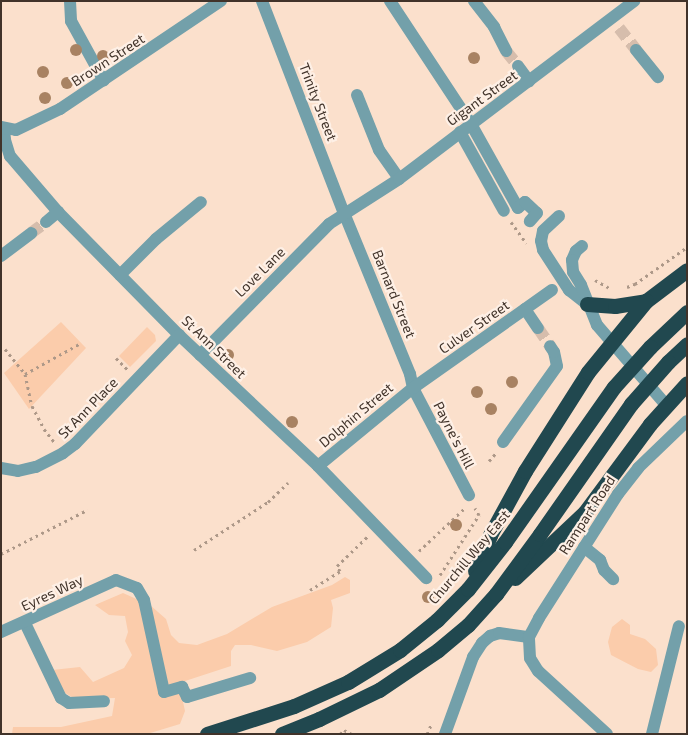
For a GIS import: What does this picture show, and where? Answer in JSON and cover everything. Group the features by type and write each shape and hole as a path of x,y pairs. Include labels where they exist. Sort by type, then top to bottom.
{"highway":[{"path":"468,588 490,535 525,471 588,372 610,342 646,301 687,270"},
{"path":"587,304 614,306 646,301"},
{"name":"Churchill Way East","path":"207,734 294,706 365,673 400,650 431,625 468,588 505,542 614,387 650,347 687,312"},
{"path":"282,734 361,700 402,676 454,637 479,614 540,534 631,404 668,362 687,344"},
{"path":"496,594 535,562 585,512 634,444 687,383"}],"street":[{"path":"70,1 71,21 104,81"},
{"name":"Brown Street","path":"2,129 16,130 41,119 104,81 221,1"},
{"name":"Trinity Street","path":"262,1 344,213"},
{"path":"390,1 472,124 518,208 525,202 537,213 530,221"},
{"path":"474,1 494,27 506,51"},
{"name":"Gigant Street","path":"344,213 399,179 530,81 615,23 634,1"},
{"path":"636,50 658,76"},
{"path":"518,66 530,81"},
{"path":"357,96 379,150 399,179"},
{"name":"St Ann Street","path":"2,129 5,140 6,159 179,335 318,466 426,578"},
{"path":"460,132 504,211"},
{"path":"120,275 156,240 201,202"},
{"path":"46,222 58,212"},
{"name":"Love Lane","path":"200,355 329,224 344,213"},
{"name":"Barnard Street","path":"344,213 410,374 413,388"},
{"path":"559,216 543,230 541,241 543,250 569,290 587,304"},
{"path":"1,256 31,233"},
{"path":"582,246 576,251 572,260 573,272 581,285 597,325 666,405"},
{"name":"Culver Street","path":"413,388 552,290"},
{"path":"525,309 538,328"},
{"name":"St Ann Place","path":"1,468 18,471 36,467 63,453 75,444 179,335"},
{"path":"503,442 557,366 554,352 550,346"},
{"name":"Dolphin Street","path":"318,466 413,388"},
{"name":"Payne's Hill","path":"413,388 470,498"},
{"name":"Rampart Road","path":"529,638 539,618 618,494 638,468 687,421"},
{"path":"584,548 600,560 604,570 613,579"},
{"name":"Eyres Way","path":"1,632 116,580 137,588 144,600 164,692 182,687 187,698 250,678"},
{"path":"24,623 61,698 69,703 104,701"},
{"path":"652,734 679,626"},
{"path":"445,734 473,656 482,643 490,636 499,633 529,638 530,658 538,671 603,732"}],"path":[{"path":"621,289 636,284 687,247"},
{"path":"592,275 598,283 615,289"},
{"path":"25,374 81,343"},
{"path":"5,349 25,374 32,406 44,429 63,453"},
{"path":"194,550 268,502 288,483"},
{"path":"409,560 470,498 479,515 441,576 433,569 426,578"},
{"path":"1,554 87,510"},
{"path":"310,590 340,571 337,566 377,528"},
{"path":"340,734 344,730 352,734"}],"shaded area":[{"path":"61,322 86,348 29,409 4,373"},
{"path":"147,327 155,335 156,341 130,367 119,356"},
{"path":"345,577 350,580 350,593 331,600 333,608 331,627 307,642 277,651 251,645 235,645 231,651 231,666 179,683 185,711 180,724 147,734 12,734 13,727 61,727 112,716 115,698 75,699 62,691 52,670 80,667 93,682 124,668 132,655 125,641 128,632 125,616 109,615 95,605 123,593 150,605 166,619 171,635 179,643 197,645 227,634 272,607 332,585"},
{"path":"622,619 630,625 630,634 645,639 656,649 658,665 651,672 638,669 611,655 608,642 612,627"}],"tunnel":[{"path":"619,28 636,50"},
{"path":"506,51 518,66"},
{"path":"31,233 46,222"},
{"path":"538,328 550,346"}]}
